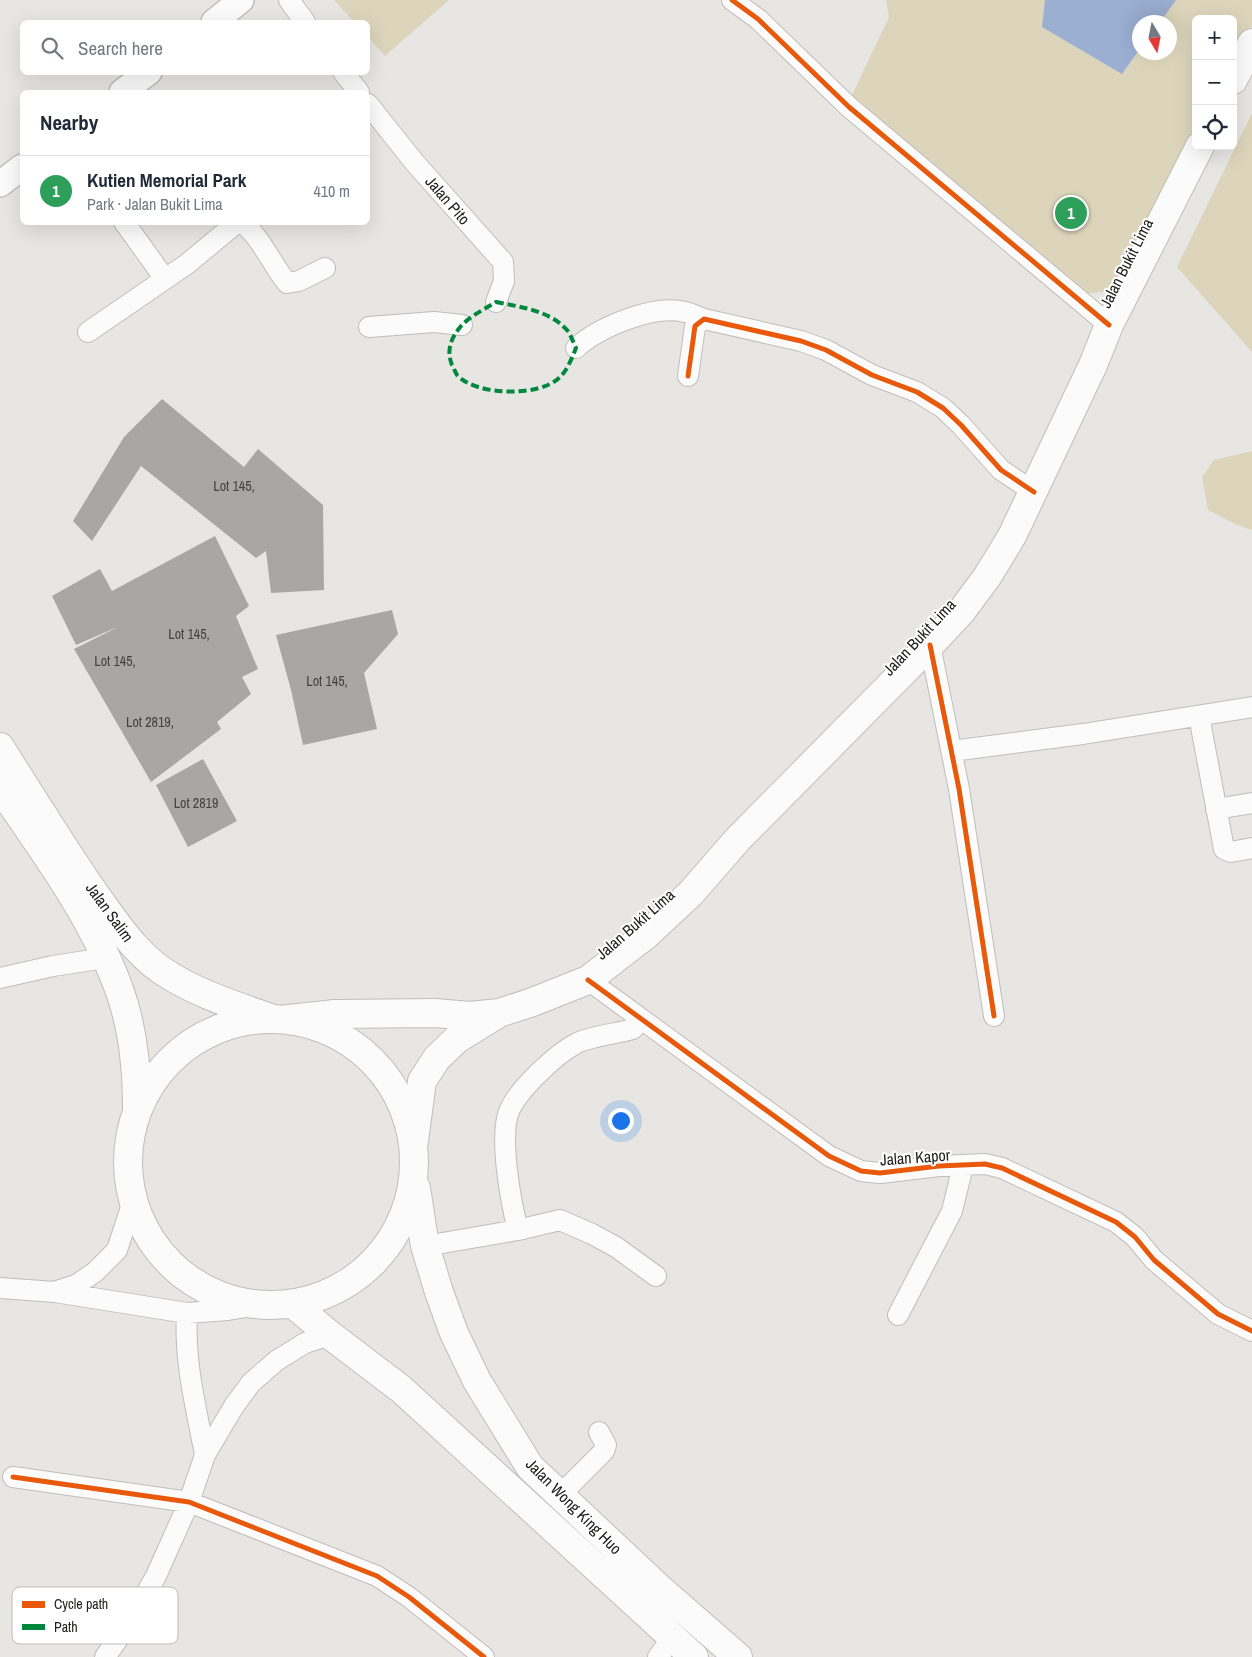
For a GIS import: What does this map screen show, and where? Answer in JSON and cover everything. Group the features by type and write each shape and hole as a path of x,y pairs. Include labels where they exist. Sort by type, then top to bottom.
{"main road":[{"path":"1237,72 1252,43"},
{"name":"Jalan Bukit Lima","path":"499,1012 530,1003 588,980 646,935 691,893 738,839 961,612 987,577 1012,536 1093,365 1109,325 1198,150"},
{"name":"Jalan Salim","path":"0,747 68,855 117,924 141,954 171,977 203,992 280,1019 326,1029 358,1047 385,1073 404,1105 414,1141"},
{"name":"Jalan Salim","path":"0,787 75,900 119,989 130,1029 137,1070 137,1110"},
{"path":"499,1012 457,1039 437,1058 422,1080 414,1141 415,1179 402,1223 375,1261 337,1289 293,1304 257,1304 223,1297 192,1282 166,1260 146,1232 132,1201 128,1170 129,1147 137,1110 158,1073 190,1044 228,1025 280,1019 335,1014 435,1013 470,1016 499,1012"},
{"name":"Jalan Wong King Huo","path":"415,1179 426,1246 451,1325 476,1380 530,1466 659,1588 738,1657"},
{"name":"Jalan Wong King Huo","path":"293,1304 401,1389 635,1602 665,1647 694,1657"}],"street":[{"path":"216,20 241,0"},
{"path":"289,0 304,20"},
{"path":"732,0 758,19 849,107 1109,325"},
{"path":"125,90 145,75"},
{"path":"345,75 357,90"},
{"name":"Jalan Pito","path":"370,107 415,163 503,262 504,281 496,302"},
{"path":"0,184 20,169"},
{"path":"126,225 165,280"},
{"path":"88,332 187,264 234,225"},
{"path":"244,225 249,228 287,283 300,281 325,268"},
{"path":"576,348 597,333 642,314 680,311 704,319 810,344 826,350 872,375 917,392 943,408 961,425 1001,470 1034,492"},
{"path":"688,376 695,326 704,319"},
{"path":"369,327 434,322 462,325"},
{"path":"930,645 952,751 994,1016"},
{"path":"952,751 1252,707"},
{"path":"1198,716 1224,849 1231,852 1252,848"},
{"path":"1216,810 1252,803"},
{"path":"0,978 53,966 105,958"},
{"name":"Jalan Kapor","path":"588,980 640,1020 829,1156 861,1171 880,1173 985,1164 1002,1168 1116,1222 1135,1238 1154,1260 1218,1314 1252,1331"},
{"path":"518,1230 506,1155 505,1128 510,1110 539,1072 557,1056 579,1042 633,1030 640,1020"},
{"path":"898,1315 952,1211 963,1166"},
{"path":"55,1292 76,1285 95,1272 117,1250 132,1201"},
{"path":"426,1246 518,1230 560,1220 616,1247 656,1276"},
{"path":"0,1288 55,1292 188,1313 228,1310 257,1304"},
{"path":"188,1313 186,1338 188,1364 205,1455"},
{"path":"150,1587 189,1502 205,1455 234,1406 251,1384 276,1361 305,1344 330,1335"},
{"path":"560,1495 604,1451 606,1445 599,1432"},
{"path":"13,1477 189,1502 377,1576 409,1597 484,1657"},
{"path":"105,1657 114,1644"}],"shaded area":[{"path":"334,0 449,0 385,56 370,39 370,20 352,20"},
{"path":"886,0 1252,0 1252,25 1237,53 1237,15 1192,15 1192,142 1115,291 1081,294 852,95 889,17"},
{"path":"1252,113 1252,352 1177,267 1234,150 1237,150 1237,144"},
{"path":"1252,451 1252,530 1237,525 1208,510 1202,477 1214,460"}],"water":[{"path":"1045,0 1176,0 1165,15 1132,15 1132,60 1122,74 1042,27"}],"building":[{"path":"162,399 244,467 258,449 323,505 324,590 271,593 266,551 256,558 141,466 92,541 73,521 124,437"},
{"path":"215,536 249,606 236,616 258,669 242,677 251,694 217,722 221,729 151,782 74,649 120,626 76,645 52,596 100,569 112,591"},
{"path":"392,610 398,634 364,673 377,729 303,745 276,635"},
{"path":"203,759 237,821 188,847 156,785"}],"marked path":[{"path":"496,302 534,310 552,318 567,330 576,348 567,368 559,378 550,384 537,388 508,392 478,387 466,382 457,375 449,354 455,335 469,319 496,302"}],"cycle path":[{"path":"732,0 758,19 849,107 1109,325"},
{"path":"688,376 695,326 704,319 801,341 826,350 872,375 917,392 943,408 961,425 1001,470 1034,492"},
{"path":"930,645 959,789 994,1016"},
{"path":"588,980 829,1156 861,1171 880,1173 939,1166 985,1164 1002,1168 1116,1222 1135,1237 1154,1260 1218,1314 1252,1331"},
{"path":"13,1477 189,1502 377,1576 409,1597 484,1657"}],"place":[{"name":"Kutien Memorial Park","path":"1071,213"}]}
